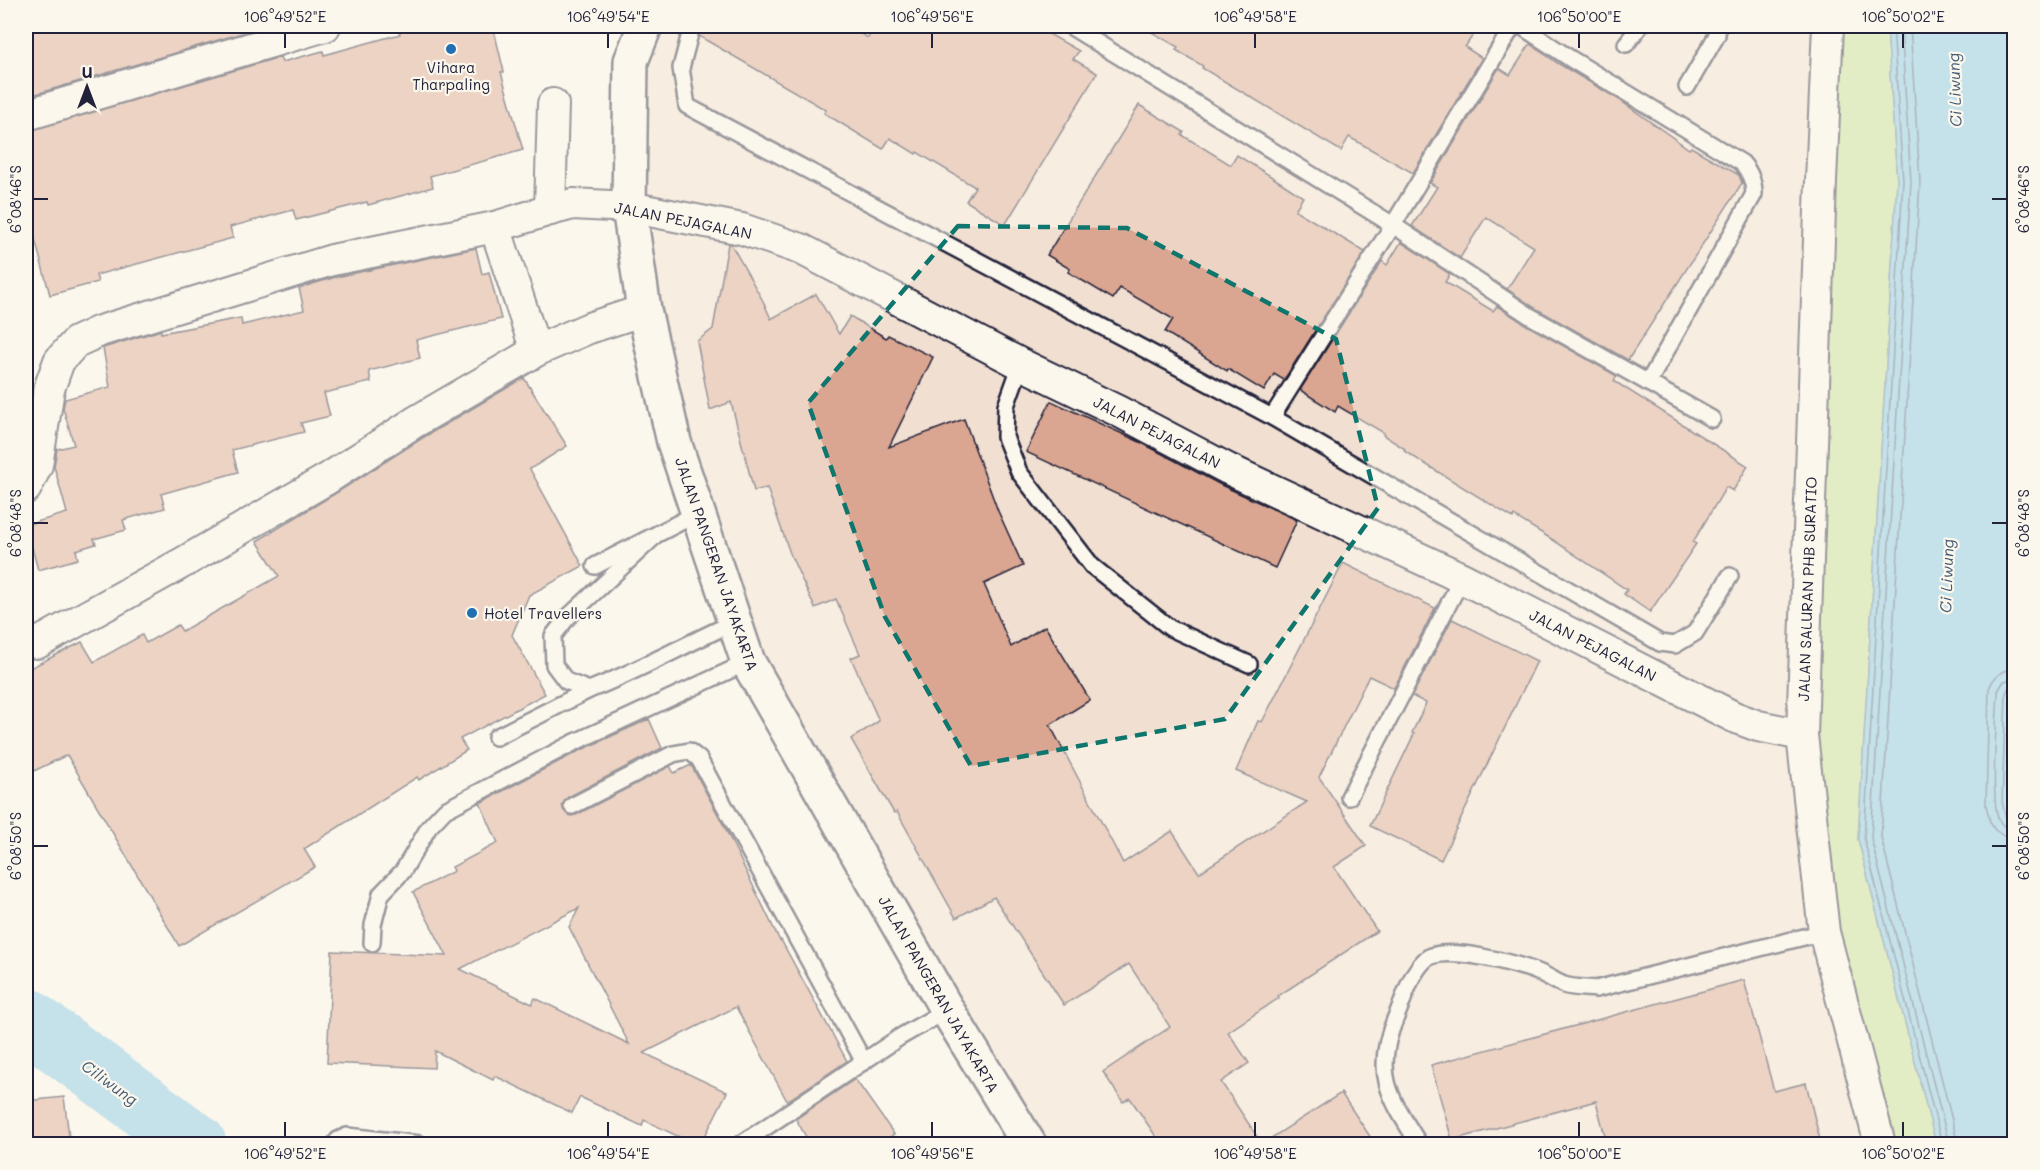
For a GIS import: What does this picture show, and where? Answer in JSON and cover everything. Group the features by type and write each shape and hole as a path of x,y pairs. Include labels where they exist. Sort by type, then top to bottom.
{"street":[{"path":"26,115 325,26"},
{"name":"JALAN PANGERAN JAYAKARTA","path":"645,26 631,61 629,207 644,310 674,442 748,662 947,1010 1029,1144"},
{"name":"JALAN SALURAN PHB SURATIO","path":"1828,26 1820,192 1802,735 1824,932 1880,1144"},
{"path":"550,210 553,104"},
{"name":"JALAN PEJAGALAN","path":"26,488 37,465 49,389 59,361 76,342 100,331 332,260 495,227 573,204 629,207 742,229 801,249 1228,469 1462,578 1734,717 1758,726 1802,735"},
{"path":"495,227 536,351"},
{"path":"26,642 38,643 184,562 327,479 415,422 536,351 589,328 644,310"}],"lane":[{"path":"692,26 681,68 687,105 1272,417 1660,643 1675,645 1695,633 1730,576"},
{"path":"1070,26 1393,225 1530,316 1712,419"},
{"path":"1272,417 1393,225 1513,26"},
{"path":"1521,26 1742,163 1748,170 1754,185 1754,194 1648,382"},
{"path":"1626,44 1640,26"},
{"path":"1687,87 1718,35 1718,26"},
{"path":"1021,364 1006,406 1005,437 1018,472 1092,566 1170,627 1249,664"},
{"path":"589,690 566,681 554,665 553,636 567,618 653,538 667,528 698,513"},
{"path":"594,566 653,538"},
{"path":"1349,797 1462,578"},
{"path":"496,738 589,690 626,676 699,637 735,622"},
{"path":"372,944 373,925 381,894 403,871 429,826 445,810 573,743 748,662"},
{"path":"572,806 673,754 689,752 699,759 864,1062"},
{"path":"1419,1144 1395,1106 1384,1075 1384,1058 1394,1023 1413,977 1426,959 1441,953 1470,954 1539,972 1565,985 1596,989 1824,932"},
{"path":"741,1144 900,1037 947,1010"},
{"path":"335,1144 347,1136 357,1136 420,1144"}],"highlighted area":[{"path":"958,226 1127,228 1336,339 1378,508 1225,719 971,766 885,617 808,403"}],"shaded area":[{"path":"648,26 1828,26 1816,285 1879,1144 1030,1144 748,662 629,207"}],"green space":[{"path":"1829,26 1887,26 1897,181 1858,839 1936,1144 1880,1144 1824,932 1802,735"},
{"path":"2014,598 2014,825 2008,802"}],"water":[{"name":"Ci Liwung","path":"1887,26 2014,26 2014,598 2008,802 2014,825 2014,1144 1936,1144 1858,839 1897,181"}],"building":[{"path":"26,26 266,26 26,97"},
{"path":"398,26 493,26 504,72 501,72 523,150 430,176 433,187 368,205 367,202 296,220 293,210 230,227 233,238 96,275 98,282 50,295 26,206 26,132 280,57 282,62 323,51 324,55 400,34"},
{"path":"701,26 847,26 868,38 875,26 1035,26 1079,51 1073,59 1097,73 1005,225 966,201 975,187 890,138 883,149 824,113 826,110 699,36"},
{"path":"1141,26 1479,26 1465,47 1482,58 1413,173 1349,137 1341,151 1202,68 1203,66 1176,50 1178,47"},
{"path":"1530,44 1618,99 1689,149 1691,147 1739,175 1742,183 1628,360 1535,308 1507,289 1534,247 1486,217 1460,258 1412,226 1437,187 1430,183 1499,68 1510,75"},
{"path":"1139,105 1184,132 1182,135 1231,165 1237,155 1280,182 1303,197 1295,210 1365,252 1284,380 1274,374 1264,391 1165,332 1173,319 1120,288 1113,299 1068,272 1070,269 1047,255"},
{"path":"1401,242 1450,274 1445,282 1493,311 1497,306 1617,376 1614,381 1748,466 1733,491 1726,487 1693,542 1696,544 1650,612 1624,594 1627,590 1553,540 1404,451 1405,449 1383,435 1384,433 1338,406 1335,412 1300,390 1382,261 1387,265"},
{"path":"728,244 731,244 771,319 816,294 839,334 850,316 886,338 888,335 933,357 889,447 964,419 998,511 1023,566 984,584 1011,647 1045,626 1090,700 1050,725 1123,863 1172,831 1199,873 1307,802 1236,771 1258,721 1262,722 1343,563 1435,608 1394,688 1369,676 1319,777 1366,846 1334,867 1377,931 1228,1032 1249,1063 1221,1082 1262,1144 1161,1144 1130,1098 1123,1102 1103,1072 1170,1027 1129,964 1064,1005 994,897 956,918 897,812 894,813 851,739 879,721 851,658 860,654 836,599 815,608 791,556 767,488 754,491 731,402 710,410 697,341 713,329"},
{"path":"476,248 482,274 489,272 501,319 416,340 420,358 369,371 371,382 324,393 330,416 301,423 304,432 232,450 238,472 161,494 165,508 123,520 126,530 94,539 96,544 76,550 78,559 38,570 26,525 67,513 54,466 57,449 74,445 63,408 65,399 110,387 103,348 161,330 161,333 241,318 242,325 304,310 299,288 336,277"},
{"path":"524,378 567,446 530,469 583,566 529,595 512,635 545,694 460,739 467,750 419,780 417,777 304,849 315,867 179,946 67,755 34,771 26,754 26,670 82,642 94,662 142,635 146,643 178,625 182,631 279,576 257,541"},
{"path":"1051,401 1140,442 1221,485 1297,520 1275,568 1026,452"},
{"path":"1452,619 1537,661 1441,860 1370,826 1414,734 1412,733 1426,703 1412,696"},
{"path":"649,719 662,748 568,797 562,805 564,811 571,816 670,766 674,773 691,765 721,820 780,941 847,1061 787,1101 736,1007 644,1053 727,1092 701,1144 694,1144 644,1120 642,1126 580,1097 572,1113 495,1076 493,1080 435,1051 434,1068 327,1063 332,951 447,956 413,892 454,871 452,867 498,843 480,803 577,752","holes":["579,908 569,927 629,1044 535,998 532,1004 460,969"]},
{"path":"1744,980 1774,1091 1806,1083 1821,1144 1607,1144 1596,1101 1452,1140 1431,1065"},
{"path":"855,1079 894,1134 880,1144 810,1144 796,1119"},
{"path":"1341,1093 1375,1144 1262,1144"},
{"path":"64,1097 70,1144 26,1144 26,1101"}],"waterway":[{"name":"Ciliwung","path":"26,1019 195,1144"}],"place":[{"name":"Vihara Tharpaling","path":"451,49"},
{"name":"Hotel Travellers","path":"472,613"}]}
